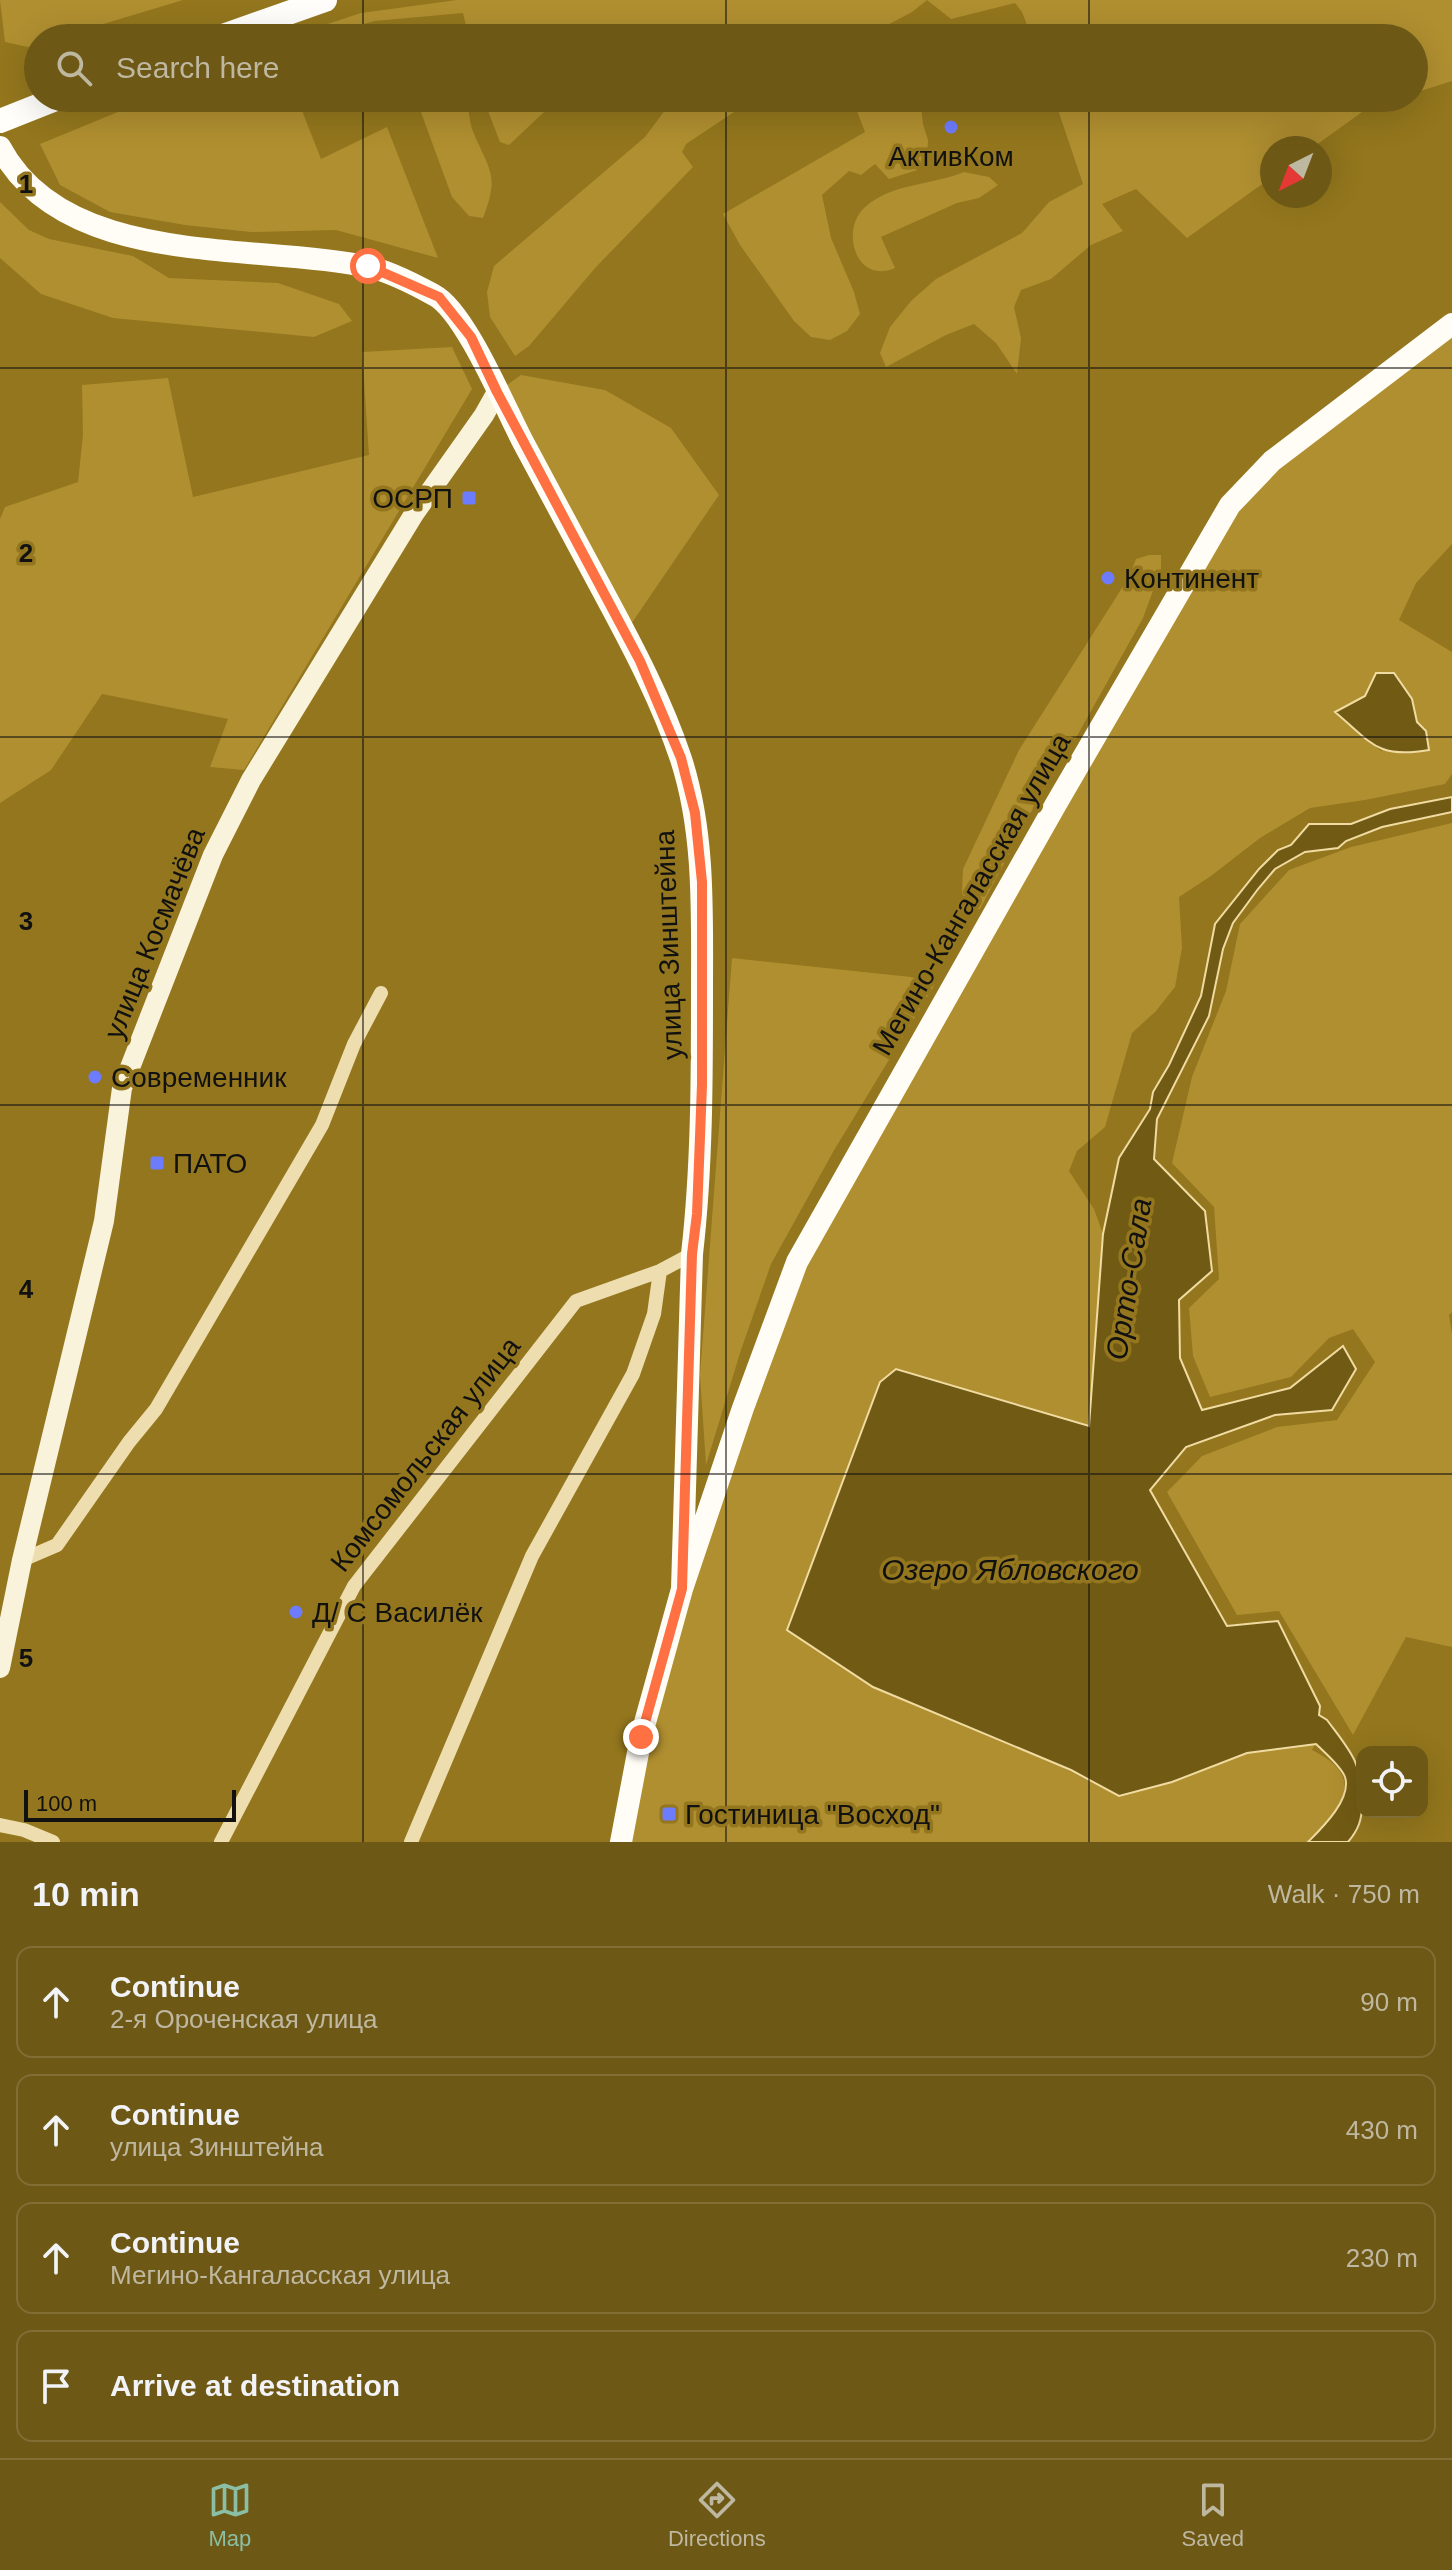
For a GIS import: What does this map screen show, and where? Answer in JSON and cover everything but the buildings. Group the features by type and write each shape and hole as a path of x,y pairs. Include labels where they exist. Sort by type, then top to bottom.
{"highway":[{"path":"257,24 325,0"},
{"path":"0,121 24,111"}],"main road":[{"name":"улица Зинштейна","path":"0,147 12,170 51,204 110,231 165,244 368,266 439,297 471,337 640,661 681,758 695,813 702,882 702,1085 697,1214 692,1254"},
{"name":"Мегино-Кангаласская улица","path":"621,1842 641,1737 682,1589 743,1408 797,1262 1230,505 1272,461 1452,324"},
{"name":"улица Космачёва","path":"0,1668 22,1560 104,1221 122,1088 213,855 251,780 414,514 497,392"},
{"name":"Мегино-Кангаласская улица","path":"682,1589 692,1254"}],"street":[{"path":"22,1560 57,1545 129,1442 156,1409 322,1125 354,1044 381,993"},
{"name":"Комсомольская улица","path":"221,1842 354,1586 576,1301 660,1271 692,1254"},
{"path":"411,1842 532,1556 633,1374 654,1314 660,1271"},
{"path":"0,1825 24,1830 53,1842"}],"shaded area":[{"path":"0,0 183,0 103,24 24,24 24,46 5,42"},
{"path":"457,0 927,0 889,24 466,24 463,13 364,24 328,24 361,13"},
{"path":"927,0 1452,0 1452,81 1428,89 1428,24 1027,24 1015,3 951,19"},
{"path":"118,112 303,112 321,159 387,127 438,258 336,230 251,232 110,212 60,185 40,144"},
{"path":"421,112 468,112 472,130 489,167 491,193 483,218 469,216 452,197"},
{"path":"488,112 544,112 509,145 500,142"},
{"path":"664,112 734,112 686,144 682,152 693,167 596,267 529,346 515,356 490,317 487,292 494,266 645,137"},
{"path":"857,112 922,112 928,140 927,158 917,170 889,179 875,164 861,175 849,171 822,195 831,238 860,314 847,331 830,340 811,337 794,321 740,245 723,214 865,132"},
{"path":"1059,112 1362,112 1329,136 1260,136 1260,186 1187,238 1136,189 1102,204 1123,231 1091,245 1051,279 1021,290 1014,307 1021,338 1017,374 996,343 974,324 946,335 886,367 880,353 890,327 911,301 936,279 1022,233 1049,202 1083,184"},
{"path":"964,172 989,177 998,185 979,198 957,203 881,237 895,268 881,271 870,269 861,262 853,240 857,217 865,207 888,193"},
{"path":"0,202 29,230 49,239 133,256 169,278 278,283 339,304 352,321 314,337 113,318 41,294 0,258"},
{"path":"1452,324 1452,544 1416,583 1399,620 1452,652 1452,774 1445,784 1310,808 1260,838 1179,897 1182,948 1175,987 1156,1011 1132,1033 1105,1127 1077,1151 1069,1171 1094,1209 1103,1234 1089,1426 880,1382 788,1629 1119,1796 1247,1753 1315,1744 1312,1750 1340,1771 1344,1793 1339,1805 1308,1842 621,1842 641,1737 797,1262 1230,505","holes":["1376,673 1412,699 1417,722 1381,751 1336,712 1365,696"]},
{"path":"452,347 472,389 244,770 210,767 228,719 102,694 51,770 0,803 0,519 5,507 78,482 83,435 82,385 168,378 193,497 369,455 362,352"},
{"path":"521,375 605,390 671,428 719,495 625,633 497,392"},
{"path":"1161,555 1161,569 1143,618 1063,761 1039,797 980,909 968,911 962,892 963,869 1019,750 1129,577 1136,559"},
{"path":"1452,823 1452,1312 1449,1315 1452,1334 1452,1647 1406,1637 1353,1735 1279,1611 1237,1615 1167,1492 1202,1456 1277,1427 1337,1420 1375,1362 1353,1329 1329,1338 1291,1377 1210,1397 1193,1356 1189,1308 1219,1279 1214,1207 1172,1163 1192,1077 1226,991 1240,924 1289,870 1351,847"},
{"path":"732,958 911,977 935,984 833,1152 771,1264 706,1465 700,1375"}],"water":[{"path":"1376,673 1394,673 1412,699 1417,722 1426,731 1429,750 1398,752 1376,746 1335,712 1365,696"},
{"name":"Озеро Ябловского","path":"1452,797 1452,812 1382,827 1346,841 1338,848 1305,852 1275,869 1233,923 1223,949 1209,1016 1157,1119 1154,1159 1205,1211 1212,1271 1179,1300 1180,1358 1202,1410 1290,1388 1343,1346 1356,1369 1332,1410 1275,1415 1186,1447 1150,1490 1227,1626 1278,1621 1320,1706 1319,1715 1327,1720 1354,1758 1356,1818 1360,1818 1357,1828 1348,1842 1308,1842 1340,1804 1346,1786 1340,1768 1316,1744 1247,1753 1172,1782 1119,1796 1071,1770 873,1687 787,1630 880,1382 896,1369 1089,1426 1103,1234 1119,1158 1150,1109 1153,1092 1201,996 1215,924 1259,869 1278,850 1291,845 1309,824 1351,824 1390,809"}],"place":[{"name":"АктивКом","path":"951,127"},
{"name":"ОСРП","path":"469,498"},
{"name":"Континент","path":"1108,578"},
{"name":"Современник","path":"95,1077"},
{"name":"ПАТО","path":"157,1163"},
{"name":"Д/ С Василёк","path":"296,1612"},
{"name":"Гостиница \"Восход\"","path":"669,1814"}],"route":[{"path":"368,266 439,297 471,337 640,661 681,758 695,813 702,882 702,1085 697,1214 692,1254 682,1589 641,1737"}],"water label":[{"name":"Орто-Сала","path":"1129,1279"}]}
